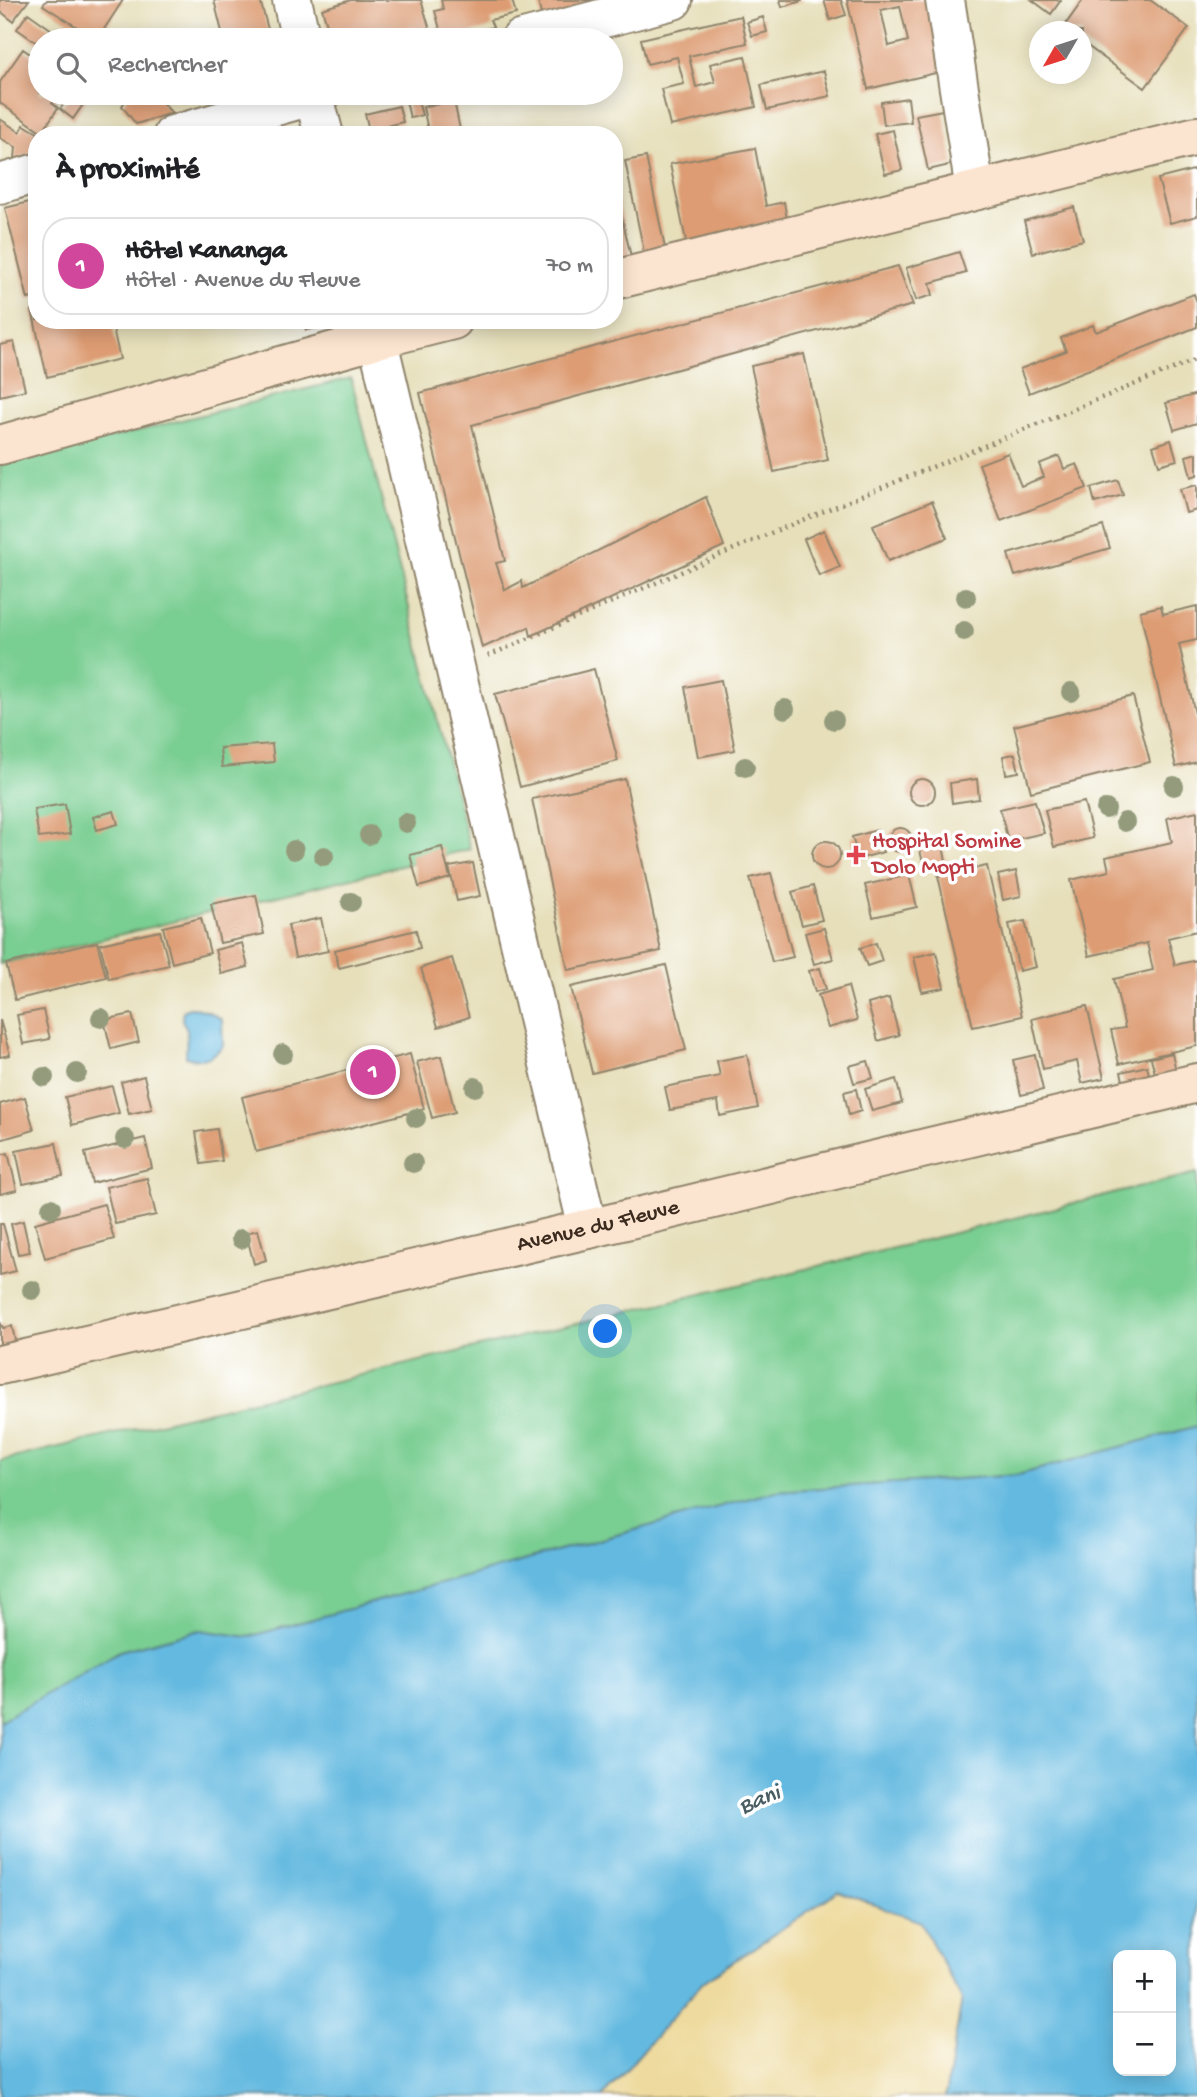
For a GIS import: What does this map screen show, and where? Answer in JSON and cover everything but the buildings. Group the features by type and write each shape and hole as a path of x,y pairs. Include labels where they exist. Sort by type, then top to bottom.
{"street":[{"path":"292,0 298,28"},
{"path":"566,28 673,0"},
{"path":"945,0 975,190"},
{"path":"204,126 275,105"},
{"path":"318,105 322,126"},
{"path":"623,278 1197,136"},
{"path":"0,184 28,176"},
{"path":"0,445 375,330 588,1229"},
{"name":"Avenue du Fleuve","path":"0,1365 588,1229 1197,1083"}],"path":[{"path":"456,670 773,532 1197,359"}],"green space":[{"path":"351,378 470,849 0,964 0,465"},
{"path":"1197,1173 1197,1426 1018,1475 776,1491 248,1637 200,1630 120,1651 0,1721 0,1461"}],"sand":[{"path":"838,1891 922,1922 962,2000 945,2097 602,2097 703,1982"}],"water":[{"path":"189,1008 206,1011 222,1020 223,1046 207,1058 186,1057 187,1029 182,1020 183,1011"},
{"name":"Bani","path":"1197,1426 1197,2097 945,2097 962,2000 921,1922 838,1891 703,1982 602,2097 0,2097 0,1721 120,1651 200,1630 248,1637 776,1491 1018,1475"}],"place":[{"name":"Hospital Somine Dolo Mopti","path":"856,855"},
{"name":"Hôtel Kananga","path":"373,1072"}]}
